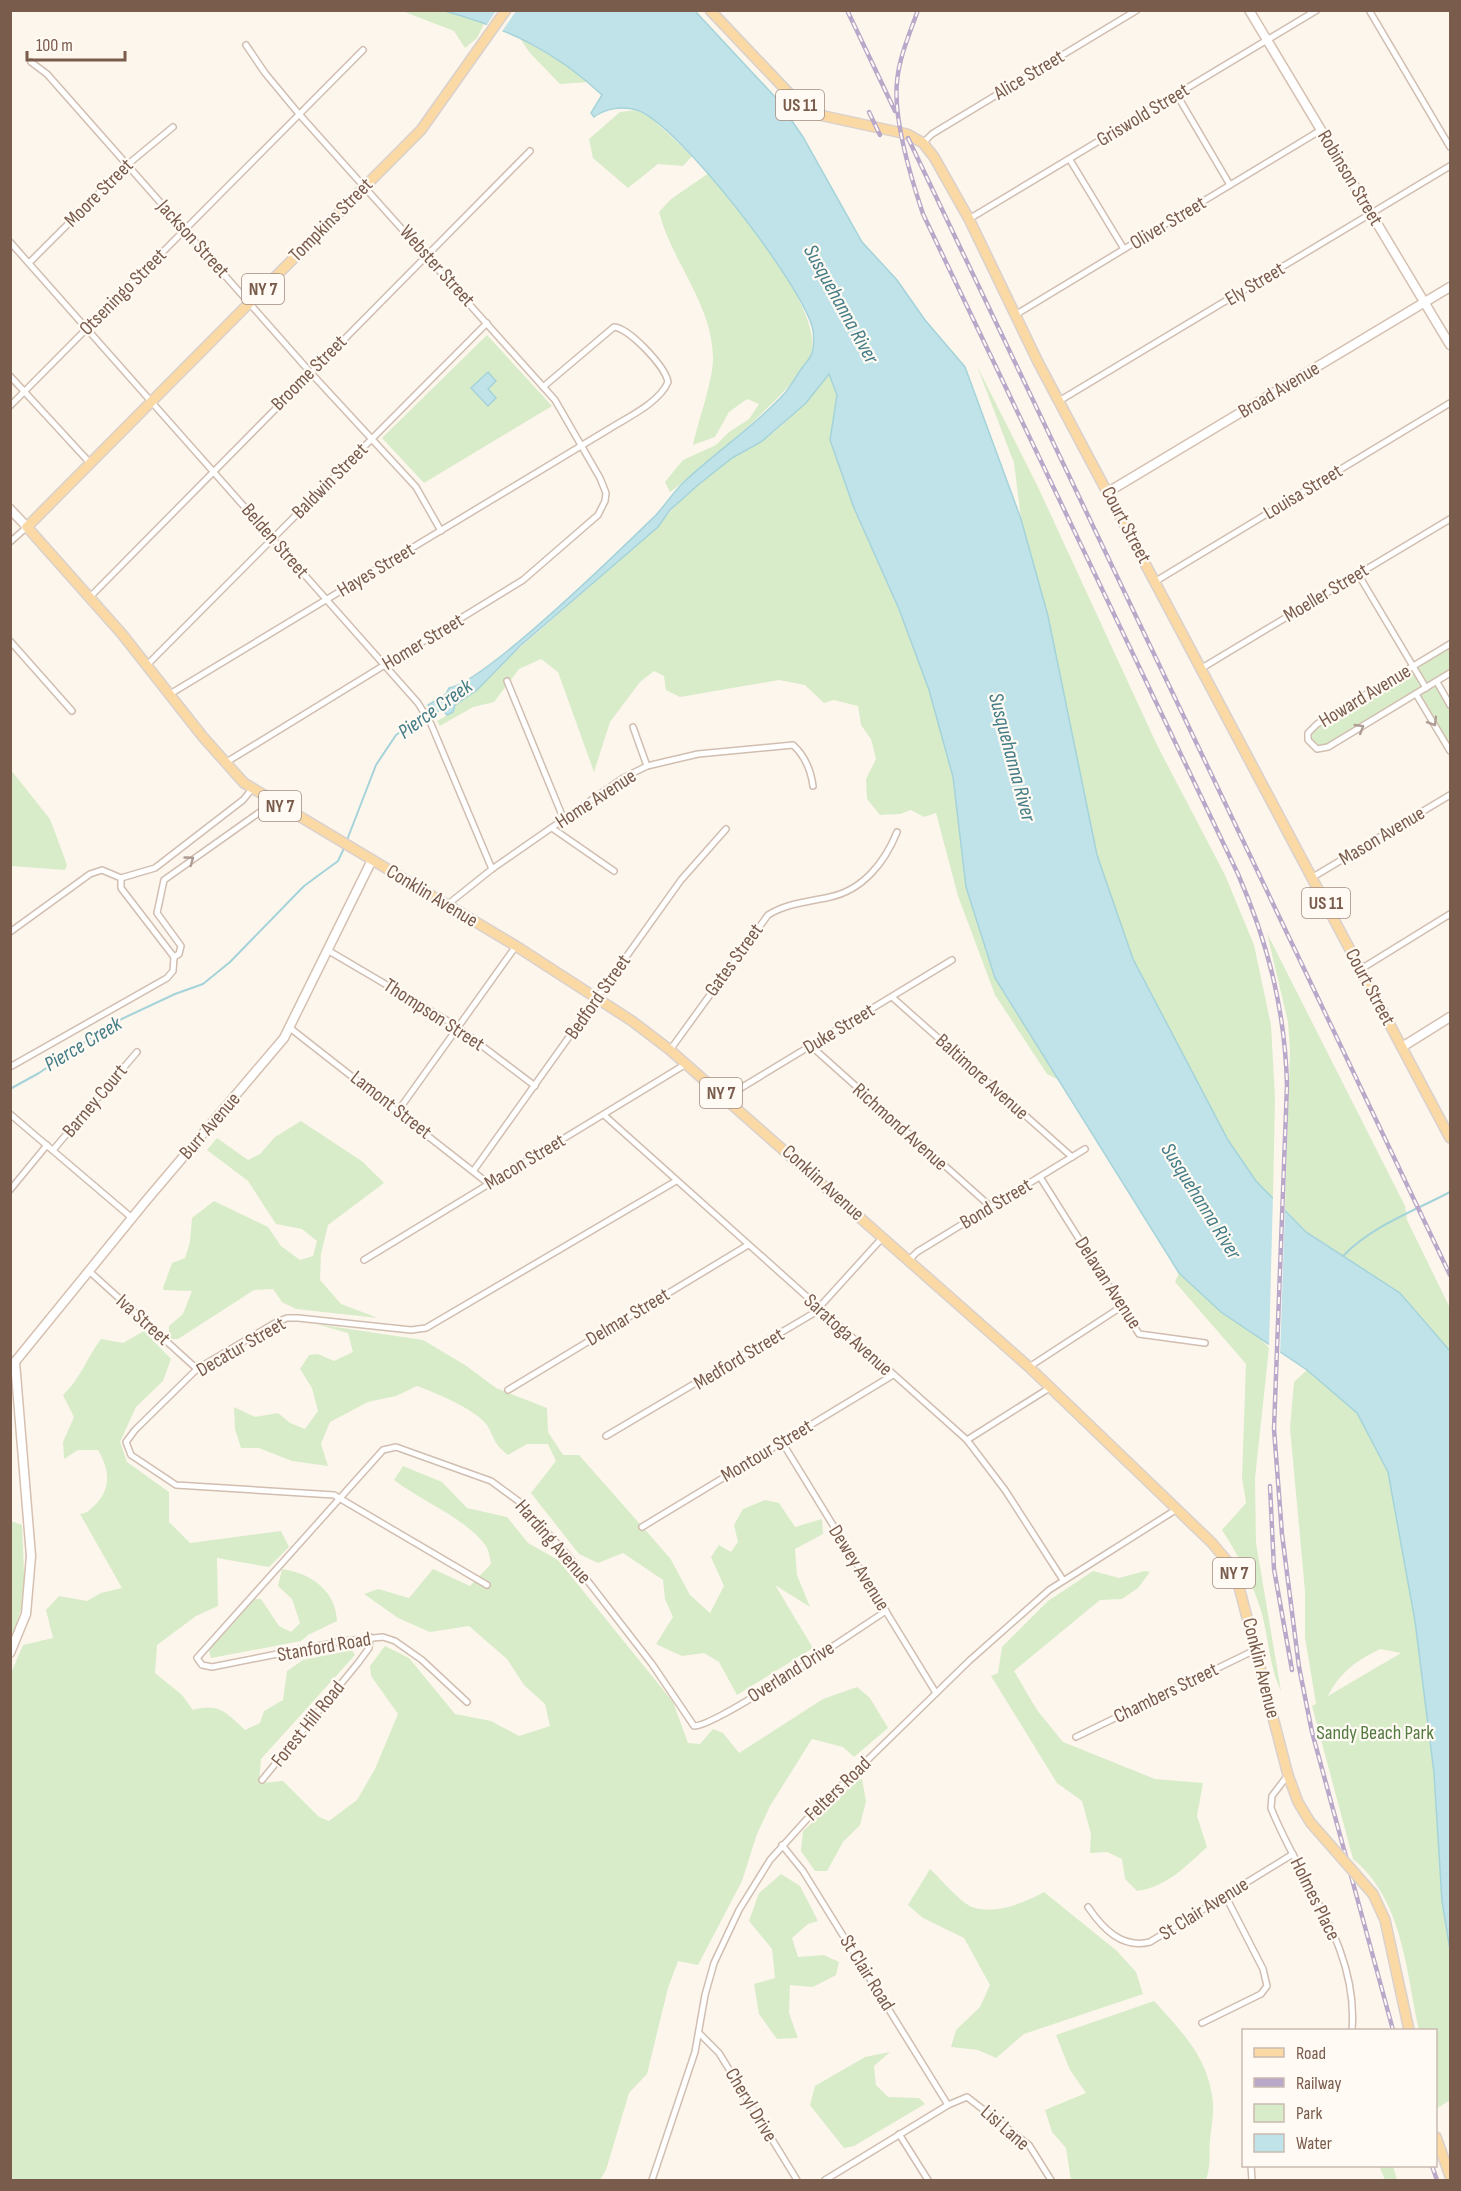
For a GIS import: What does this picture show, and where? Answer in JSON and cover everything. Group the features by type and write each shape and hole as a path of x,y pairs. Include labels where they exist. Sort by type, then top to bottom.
{"main road":[{"name":"Tompkins Street","path":"27,527 434,115 506,10"},
{"name":"Court Street","path":"710,10 802,106 824,116 897,130 923,143 934,157 969,219 1059,401 1450,1136"},
{"name":"Conklin Avenue","path":"27,527 147,664 225,764 252,789 516,946 597,998 670,1050 726,1097 1051,1387 1212,1543 1232,1570 1246,1608 1288,1775 1310,1822 1373,1894 1385,1920 1409,2029"},
{"path":"1437,2141 1450,2176"}],"street":[{"name":"Alice Street","path":"923,143 932,134 1137,10"},
{"name":"Robinson Street","path":"1249,10 1450,345"},
{"name":"Griswold Street","path":"969,219 1317,10"},
{"path":"1369,10 1450,147"},
{"name":"Webster Street","path":"246,45 265,73 299,114 543,387 564,414 600,478 606,493 605,501"},
{"name":"Otseningo Street","path":"10,406 363,50"},
{"name":"Jackson Street","path":"31,62 46,74 310,372 419,491 441,531"},
{"path":"1177,95 1230,185"},
{"name":"Moore Street","path":"29,263 127,165 173,127"},
{"name":"Oliver Street","path":"1015,315 1321,130"},
{"name":"Broome Street","path":"90,597 530,151"},
{"path":"1070,159 1124,249"},
{"name":"Ely Street","path":"1059,401 1450,166"},
{"name":"Belden Street","path":"10,242 214,470 422,710 431,724 492,869"},
{"name":"Broad Avenue","path":"1108,492 1450,287"},
{"name":"Baldwin Street","path":"147,664 487,322"},
{"name":"Hayes Street","path":"170,694 581,446 656,398 664,390 667,376 627,330 614,327 543,387"},
{"path":"10,376 90,464"},
{"name":"Louisa Street","path":"1156,581 1450,404"},
{"name":"Homer Street","path":"225,764 530,576 598,515 605,501"},
{"name":"Conklin Avenue","path":"10,509 27,527"},
{"name":"Moeller Street","path":"1202,668 1450,519"},
{"name":"Tompkins Street","path":"10,542 27,527"},
{"path":"1358,574 1426,688"},
{"path":"10,641 72,711"},
{"name":"Howard Avenue","path":"1450,644 1317,724 1308,733 1308,740 1317,750 1328,747 1450,673"},
{"path":"507,681 564,820"},
{"path":"1437,682 1450,705"},
{"path":"1416,694 1450,751"},
{"path":"633,727 647,766"},
{"name":"Home Avenue","path":"447,905 492,869 623,778 647,766 698,754 793,745 809,769 813,786"},
{"path":"10,933 90,874 102,870 120,878 155,868 243,800 252,789"},
{"name":"Mason Avenue","path":"1313,878 1450,795"},
{"path":"143,918 152,917 157,913 164,879 274,802"},
{"path":"552,828 614,872"},
{"name":"Bedford Street","path":"474,1170 687,872 726,829"},
{"name":"Gates Street","path":"670,1050 761,922 783,907 832,897 862,882 882,861 897,832"},
{"name":"Burr Avenue","path":"13,1365 132,1218 262,1067 290,1028 372,860"},
{"path":"155,868 164,879"},
{"path":"10,1067 167,978 173,971 174,957 121,888 120,878"},
{"path":"157,913 181,946 179,954 174,957"},
{"path":"1361,969 1450,914"},
{"path":"398,1111 516,946"},
{"name":"Thompson Street","path":"329,951 458,1027 535,1086"},
{"name":"Duke Street","path":"726,1097 952,960"},
{"name":"Baltimore Avenue","path":"892,997 1072,1157"},
{"path":"1402,1047 1450,1017"},
{"name":"Lamont Street","path":"290,1028 489,1184"},
{"name":"Richmond Avenue","path":"811,1046 991,1207"},
{"name":"Barney Court","path":"53,1150 137,1052"},
{"name":"Macon Street","path":"364,1260 686,1064"},
{"path":"10,1114 132,1218"},
{"name":"Saratoga Avenue","path":"604,1115 967,1440 1005,1490 1063,1580"},
{"path":"10,1190 47,1145"},
{"name":"Bond Street","path":"909,1260 1085,1149"},
{"name":"Delavan Avenue","path":"1040,1177 1139,1334 1205,1343"},
{"name":"Decatur Street","path":"488,1585 334,1495 176,1485 131,1455 126,1447 129,1437 197,1369 287,1318 411,1330 426,1328 676,1180"},
{"name":"Medford Street","path":"606,1436 686,1391 819,1308 883,1237"},
{"name":"Delmar Street","path":"508,1390 748,1245"},
{"name":"Iva Street","path":"89,1271 197,1369"},
{"path":"1029,1367 1121,1307"},
{"path":"10,1653 26,1614 31,1556 13,1365"},
{"name":"Montour Street","path":"642,1527 893,1375"},
{"path":"967,1440 1051,1387"},
{"name":"Dewey Avenue","path":"782,1442 936,1693"},
{"name":"Harding Avenue","path":"197,1660 199,1654 388,1448 404,1449 492,1481 532,1514 570,1558 652,1664 694,1726"},
{"name":"Felters Road","path":"652,2181 699,2033 705,1995 720,1948 748,1895 782,1845 936,1693 1063,1580 1177,1509"},
{"name":"Overland Drive","path":"694,1726 704,1724 748,1700 886,1611"},
{"name":"Stanford Road","path":"197,1660 202,1665 212,1667 370,1637 383,1637 395,1641 422,1660 467,1702"},
{"name":"Forest Hill Road","path":"262,1780 358,1663 369,1648 370,1637"},
{"name":"Chambers Street","path":"1076,1737 1257,1650"},
{"name":"Holmes Place","path":"1288,1775 1272,1796 1271,1808 1318,1901 1350,1982 1353,1998 1352,2029"},
{"name":"St Clair Road","path":"782,1845 803,1871 948,2105"},
{"name":"St Clair Avenue","path":"1088,1907 1118,1939 1138,1946 1159,1939 1293,1854"},
{"path":"1202,2024 1262,1994 1267,1986 1263,1969 1226,1897"},
{"name":"Cheryl Drive","path":"699,2033 719,2053 797,2181"},
{"name":"Lisi Lane","path":"948,2105 962,2097 972,2099 1029,2145 1051,2181"},
{"path":"825,2181 948,2105"},
{"path":"899,2134 928,2181"}],"green space":[{"path":"402,11 445,11 485,22 477,38 465,48 454,31"},
{"path":"520,38 574,69 588,82 560,84 529,52"},
{"path":"637,110 651,118 692,156 683,166 658,164 628,188 593,158 589,139 620,112"},
{"path":"709,173 791,284 811,332 812,352 806,365 792,383 750,425 670,492 665,482 683,460 716,445 729,432 749,419 759,404 747,399 729,412 715,437 693,445 711,378 713,359 711,339 699,302 665,231 659,212 671,199"},
{"path":"487,335 552,406 424,483 382,438"},
{"path":"977,366 1038,487 1157,745 1225,875 1254,945 1271,1025 1275,1098 1273,1198 1256,1181 1228,1140 1133,959 1097,855 1048,616 1021,519 1014,463"},
{"path":"829,373 837,395 830,440 854,508 899,609 929,690 953,777 966,887 995,978 1059,1080 1047,1074 995,995 958,896 936,813 924,817 911,810 900,814 880,815 867,799 866,779 876,759 871,739 861,725 858,706 834,700 824,703 805,685 779,680 680,697 666,690 664,676 654,671 640,682 610,722 594,772 558,672 541,659 519,669 494,702 473,707 440,726 437,721 453,712 454,705 658,527 683,498 702,481 732,458 761,442 780,427"},
{"path":"1450,645 1450,674 1437,682 1450,705 1450,751 1416,695 1319,750 1309,742 1309,732"},
{"path":"10,769 50,819 67,865 65,870 11,866"},
{"path":"1267,933 1405,1206 1407,1220 1450,1308 1450,1351 1400,1293 1307,1232 1285,1210 1290,1051 1288,1022"},
{"path":"301,1121 363,1162 384,1183 328,1225 321,1254 320,1280 341,1304 378,1318 296,1309 282,1302 273,1289 254,1290 178,1339 169,1339 169,1326 183,1314 192,1291 164,1290 163,1288 172,1263 185,1258 190,1242 192,1218 214,1201 268,1227 281,1246 300,1260 313,1256 317,1241 302,1229 276,1224 248,1181 207,1150 217,1138 248,1160 260,1154 275,1137"},
{"path":"1179,1273 1221,1312 1260,1338 1269,1348 1255,1478 1256,1543 1281,1691 1274,1672 1255,1592 1222,1530 1246,1503 1242,1477 1246,1364 1175,1282"},
{"path":"316,1324 423,1340 465,1365 496,1388 547,1408 548,1432 563,1455 579,1455 670,1558 690,1595 710,1613 724,1586 711,1557 719,1545 731,1552 738,1542 734,1525 743,1509 765,1500 779,1503 795,1527 822,1519 823,1534 795,1549 797,1575 810,1607 775,1585 813,1648 737,1695 719,1662 704,1653 682,1656 656,1644 673,1617 665,1599 663,1580 623,1553 598,1563 579,1554 531,1493 556,1461 548,1444 527,1444 508,1455 497,1444 487,1425 474,1413 455,1402 417,1386 396,1396 368,1402 330,1422 321,1444 328,1466 292,1461 259,1448 241,1448 235,1429 234,1407 255,1417 278,1413 290,1423 305,1429 318,1411 312,1388 300,1369 309,1355 318,1354 334,1361 353,1352 348,1333"},
{"path":"144,1331 171,1359 163,1381 136,1407 120,1442 127,1462 169,1492 169,1522 190,1543 281,1531 289,1547 269,1567 217,1558 218,1606 196,1616 157,1645 155,1673 182,1695 193,1710 210,1708 222,1711 245,1730 260,1723 264,1711 283,1700 287,1671 303,1660 352,1650 355,1655 261,1759 259,1783 283,1781 319,1817 329,1821 357,1800 375,1769 398,1714 371,1676 370,1666 385,1646 409,1658 455,1714 491,1721 519,1736 550,1726 545,1704 524,1685 507,1659 469,1626 430,1632 398,1618 364,1594 378,1589 409,1598 433,1569 470,1586 491,1564 486,1546 478,1536 456,1519 394,1480 403,1466 442,1482 467,1508 507,1517 528,1543 558,1560 673,1702 688,1743 700,1744 713,1729 723,1733 739,1753 823,1699 857,1687 870,1698 888,1728 854,1757 843,1747 812,1739 770,1806 757,1834 742,1881 698,1965 678,1961 668,1988 647,2074 629,2093 606,2170 600,2180 11,2180 11,1673 23,1645 53,1638 46,1610 59,1596 87,1601 101,1593 122,1588 80,1514 91,1509 105,1491 107,1478 105,1464 98,1450 78,1450 64,1459 63,1442 74,1417 63,1395 74,1382 101,1339 123,1343"},
{"name":"Sandy Beach Park","path":"1307,1370 1357,1413 1388,1472 1415,1621 1434,1773 1442,1901 1450,1950 1450,2100 1437,2108 1437,2029 1419,2029 1406,1961 1392,1916 1383,1895 1370,1876 1353,1859 1312,1706 1316,1704 1305,1637 1305,1591 1290,1428 1294,1382","holes":["1380,1649 1401,1653 1328,1696 1343,1674 1363,1658"]},
{"path":"11,1521 22,1525 25,1597 11,1640"},
{"path":"282,1569 303,1575 320,1585 332,1601 337,1621 308,1635 301,1641 211,1658 209,1650 255,1599 261,1599 279,1626 291,1632 300,1623 292,1599 278,1586"},
{"path":"1093,1571 1119,1578 1145,1571 1150,1572 1138,1588 1122,1599 1100,1600 1014,1671 1037,1710 1063,1742 1155,1779 1203,1783 1197,1816 1207,1847 1167,1880 1148,1889 1137,1891 1125,1879 1122,1859 1107,1852 1090,1853 1091,1834 1082,1801 1057,1783 991,1676 998,1673 1002,1647 1048,1601"},
{"path":"859,1779 862,1779 866,1801 860,1825 843,1842 827,1871 815,1871 801,1851 803,1831"},
{"path":"930,1869 967,1905 981,1909 1010,1907 1044,1892 1117,1951 1136,1972 1143,1994 1024,2034 996,2058 978,2050 951,2047 956,2030 980,2007 990,1985 964,1938 923,1918 908,1905"},
{"path":"781,1874 800,1886 818,1921 808,1924 792,1938 798,1957 824,1955 839,1962 836,1975 813,1987 790,1985 789,2013 798,2038 777,2039 759,2014 754,1984 775,1978 772,1949 749,1921 759,1893"},
{"path":"1154,2001 1193,2047 1206,2072 1213,2112 1206,2180 1071,2180 1066,2148 1052,2132 1045,2110 1086,2093 1070,2070 1056,2035"},
{"path":"890,2052 874,2066 876,2085 888,2097 919,2098 925,2104 854,2146 844,2148 810,2105 815,2086 865,2057"},
{"path":"1379,2167 1393,2167 1397,2180 1385,2180"}],"water":[{"name":"Susquehanna River","path":"445,11 695,11 777,99 803,137 862,242 897,280 925,320 965,367 1021,519 1048,616 1097,855 1133,959 1228,1140 1256,1181 1306,1232 1400,1293 1450,1351 1450,1950 1442,1901 1434,1773 1415,1621 1388,1472 1357,1413 1307,1370 1221,1312 1179,1273 995,978 966,887 953,777 929,690 899,609 854,508 830,440 837,395 829,374 806,403 761,442 732,458 698,485 670,510 658,527 520,646 477,690 455,705 453,712 447,715 442,709 433,715 428,705 446,694 449,688 467,680 492,663 554,612 656,515 685,481 773,405 787,391 810,357 814,342 813,330 805,309 788,279 737,209 681,144 656,122 637,110 614,109 594,117 591,113 602,95 567,66 509,33"},
{"path":"488,372 496,381 488,389 496,398 488,406 471,388"}],"pier":[{"path":"496,11 516,11 501,33 486,26"},
{"path":"1273,1194 1285,1206 1280,1356 1269,1348"}],"waterway":[{"name":"Pierce Creek","path":"347,840 376,765 396,735 431,710"},
{"name":"Pierce Creek","path":"10,1089 39,1073 113,1023 175,994 203,984 230,962 304,886 338,861 345,846"},
{"path":"1343,1256 1354,1245 1380,1228 1450,1192"}],"railway":[{"path":"847,10 895,111"},
{"path":"918,10 900,63 896,97 900,131 923,214 1238,874 1258,926 1273,977 1283,1030 1287,1085 1274,1429 1282,1534 1299,1667 1312,1732 1393,2029"},
{"path":"869,112 880,135"},
{"path":"908,138 1450,1275"},
{"path":"1270,1486 1274,1569 1292,1670"},
{"path":"1432,2167 1437,2180"}]}
